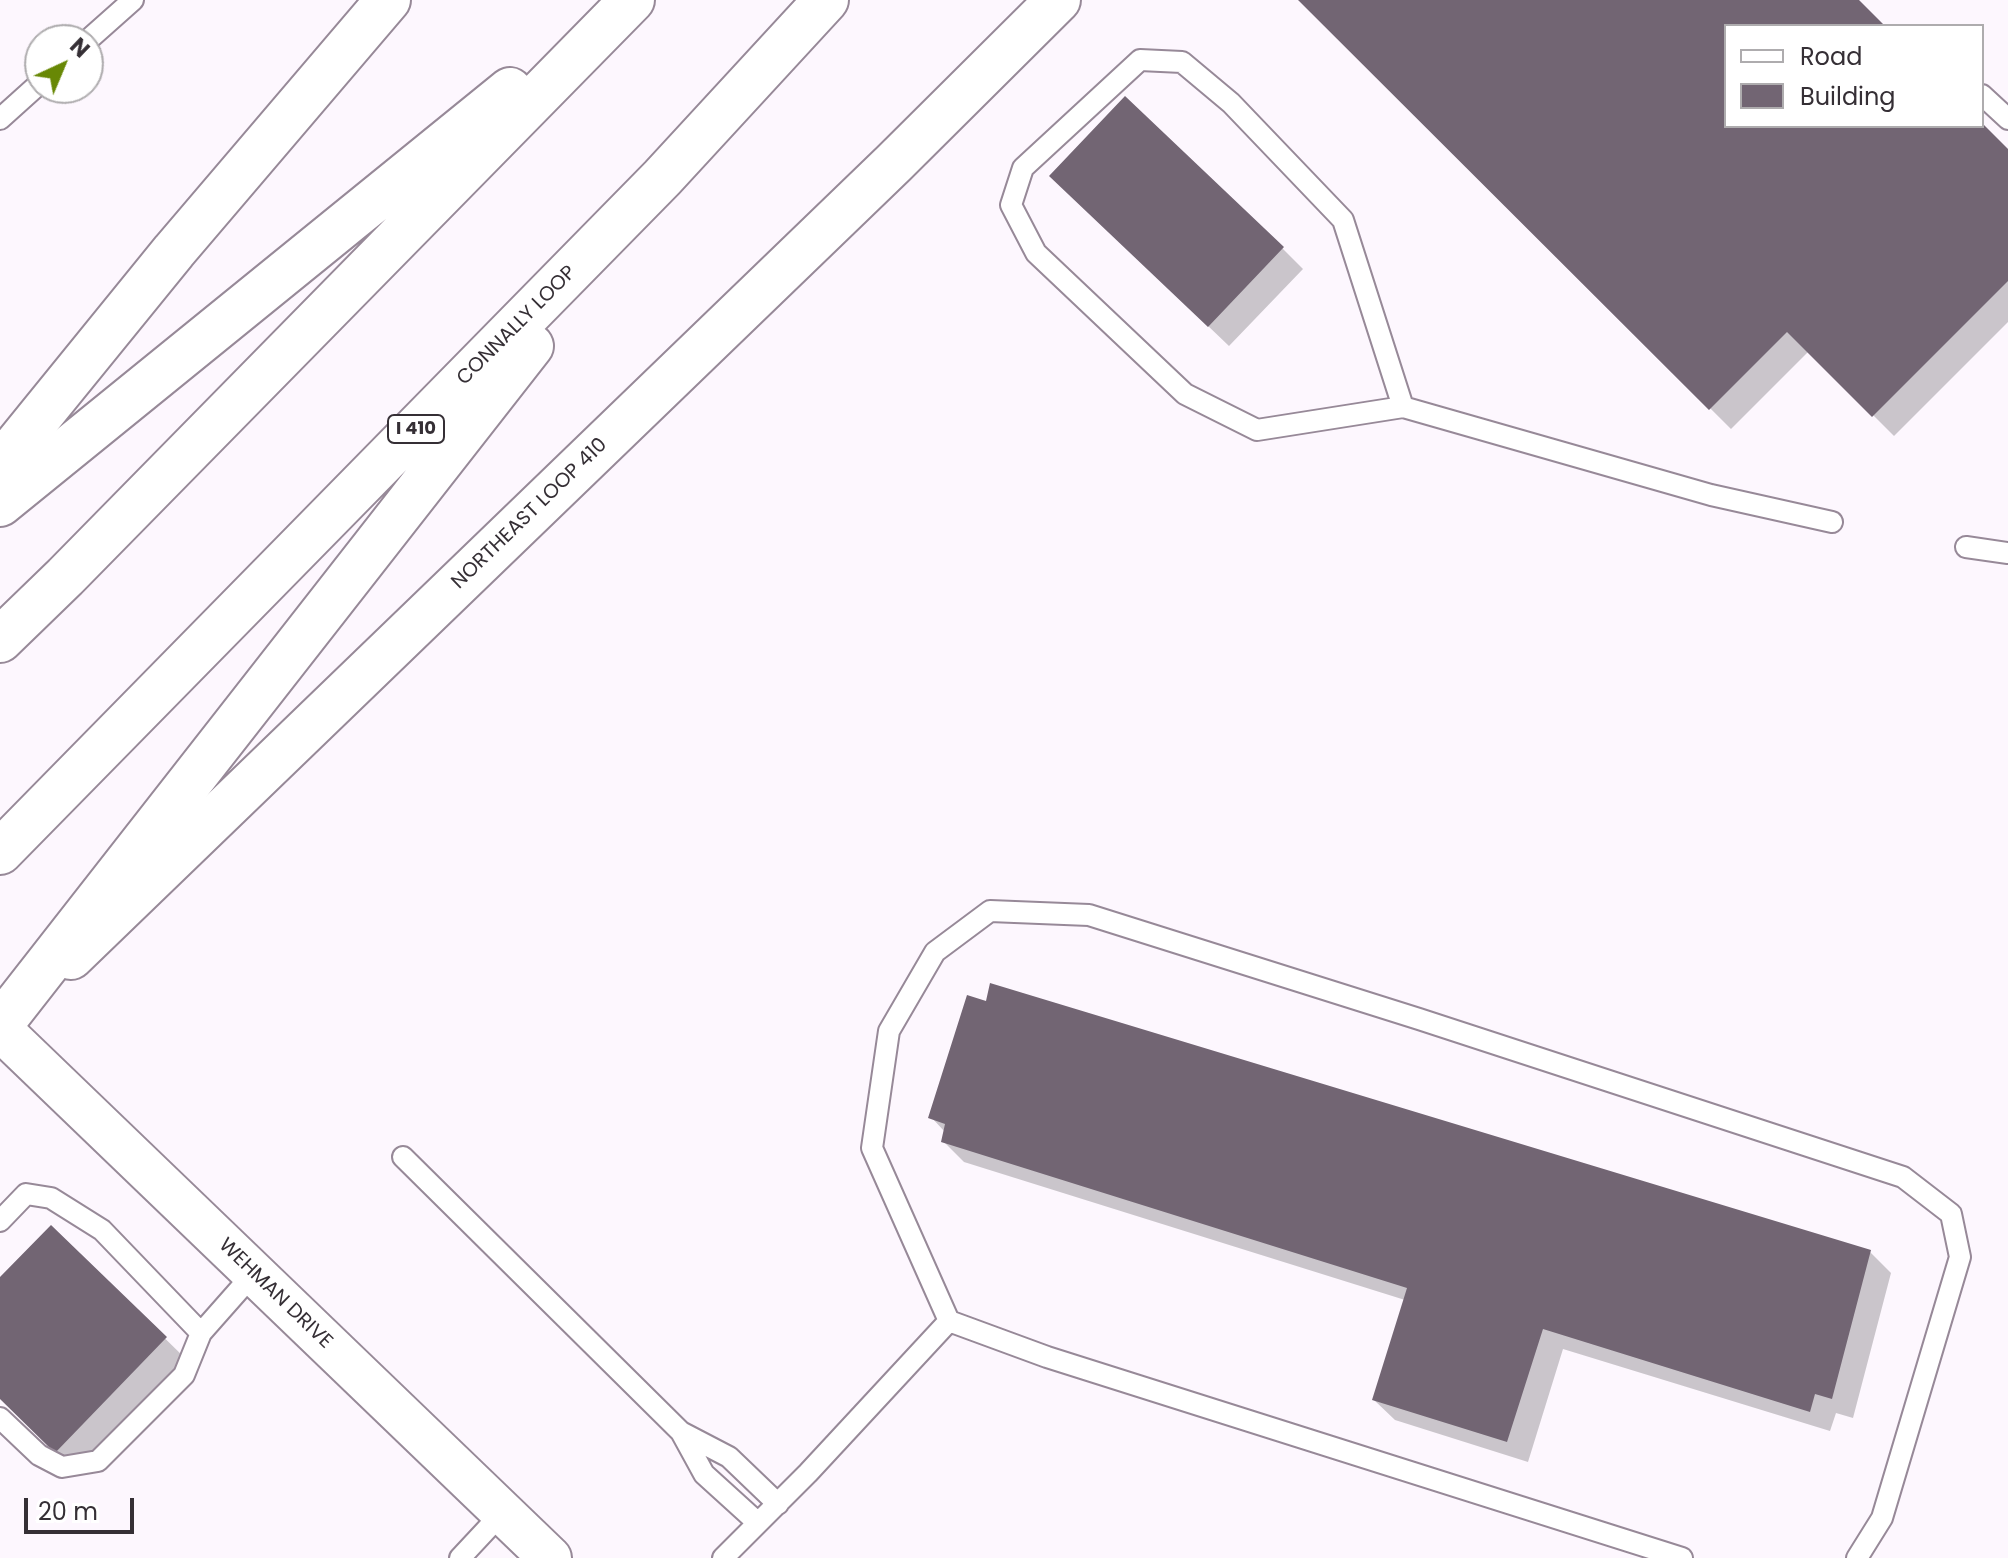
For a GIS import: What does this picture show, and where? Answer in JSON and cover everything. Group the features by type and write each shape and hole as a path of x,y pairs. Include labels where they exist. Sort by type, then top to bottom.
{"main road":[{"path":"0,465 174,251 388,0"},
{"path":"0,504 620,0"},
{"path":"0,640 632,0"},
{"name":"CONNALLY LOOP","path":"0,852 662,178 826,0"},
{"name":"NORTHEAST LOOP 410","path":"0,1026 894,163 1058,0"},
{"path":"0,1026 662,178"}],"street":[{"name":"WEHMAN DRIVE","path":"0,1026 550,1558"}],"lane":[{"path":"104,26 133,0"},
{"path":"1403,407 1343,220 1231,103 1182,62 1140,60 1023,168 1011,205 1036,253 1185,394 1257,430 1403,407 1711,495 1832,522"},
{"path":"0,119 24,97"},
{"path":"1984,97 2008,119"},
{"path":"1966,547 2008,553"},
{"path":"1682,1558 1047,1357 949,1321 872,1148 889,1031 935,952 990,911 1089,915 1903,1177 1951,1214 1960,1257 1882,1518 1857,1558"},
{"path":"403,1157 681,1432 704,1474 758,1523"},
{"path":"0,1221 26,1194 51,1198 102,1230 201,1333"},
{"path":"0,1418 39,1455 62,1467 98,1461 184,1375 201,1333 254,1273"},
{"path":"723,1558 778,1504 949,1321"},
{"path":"681,1432 729,1457 778,1504"},
{"path":"460,1558 502,1513"}],"building":[{"path":"1298,0 1859,0 1883,24 1724,24 1724,128 1984,128 1984,125 2008,149 2008,281 1872,417 1787,332 1709,410"},
{"path":"1125,96 1284,247 1208,327 1049,176"},
{"path":"990,983 1871,1250 1832,1399 1815,1394 1810,1412 1543,1329 1507,1442 1372,1400 1407,1288 941,1142 945,1124 928,1118 967,995 986,1001"},
{"path":"51,1225 167,1337 55,1453 0,1399 0,1277"}]}
